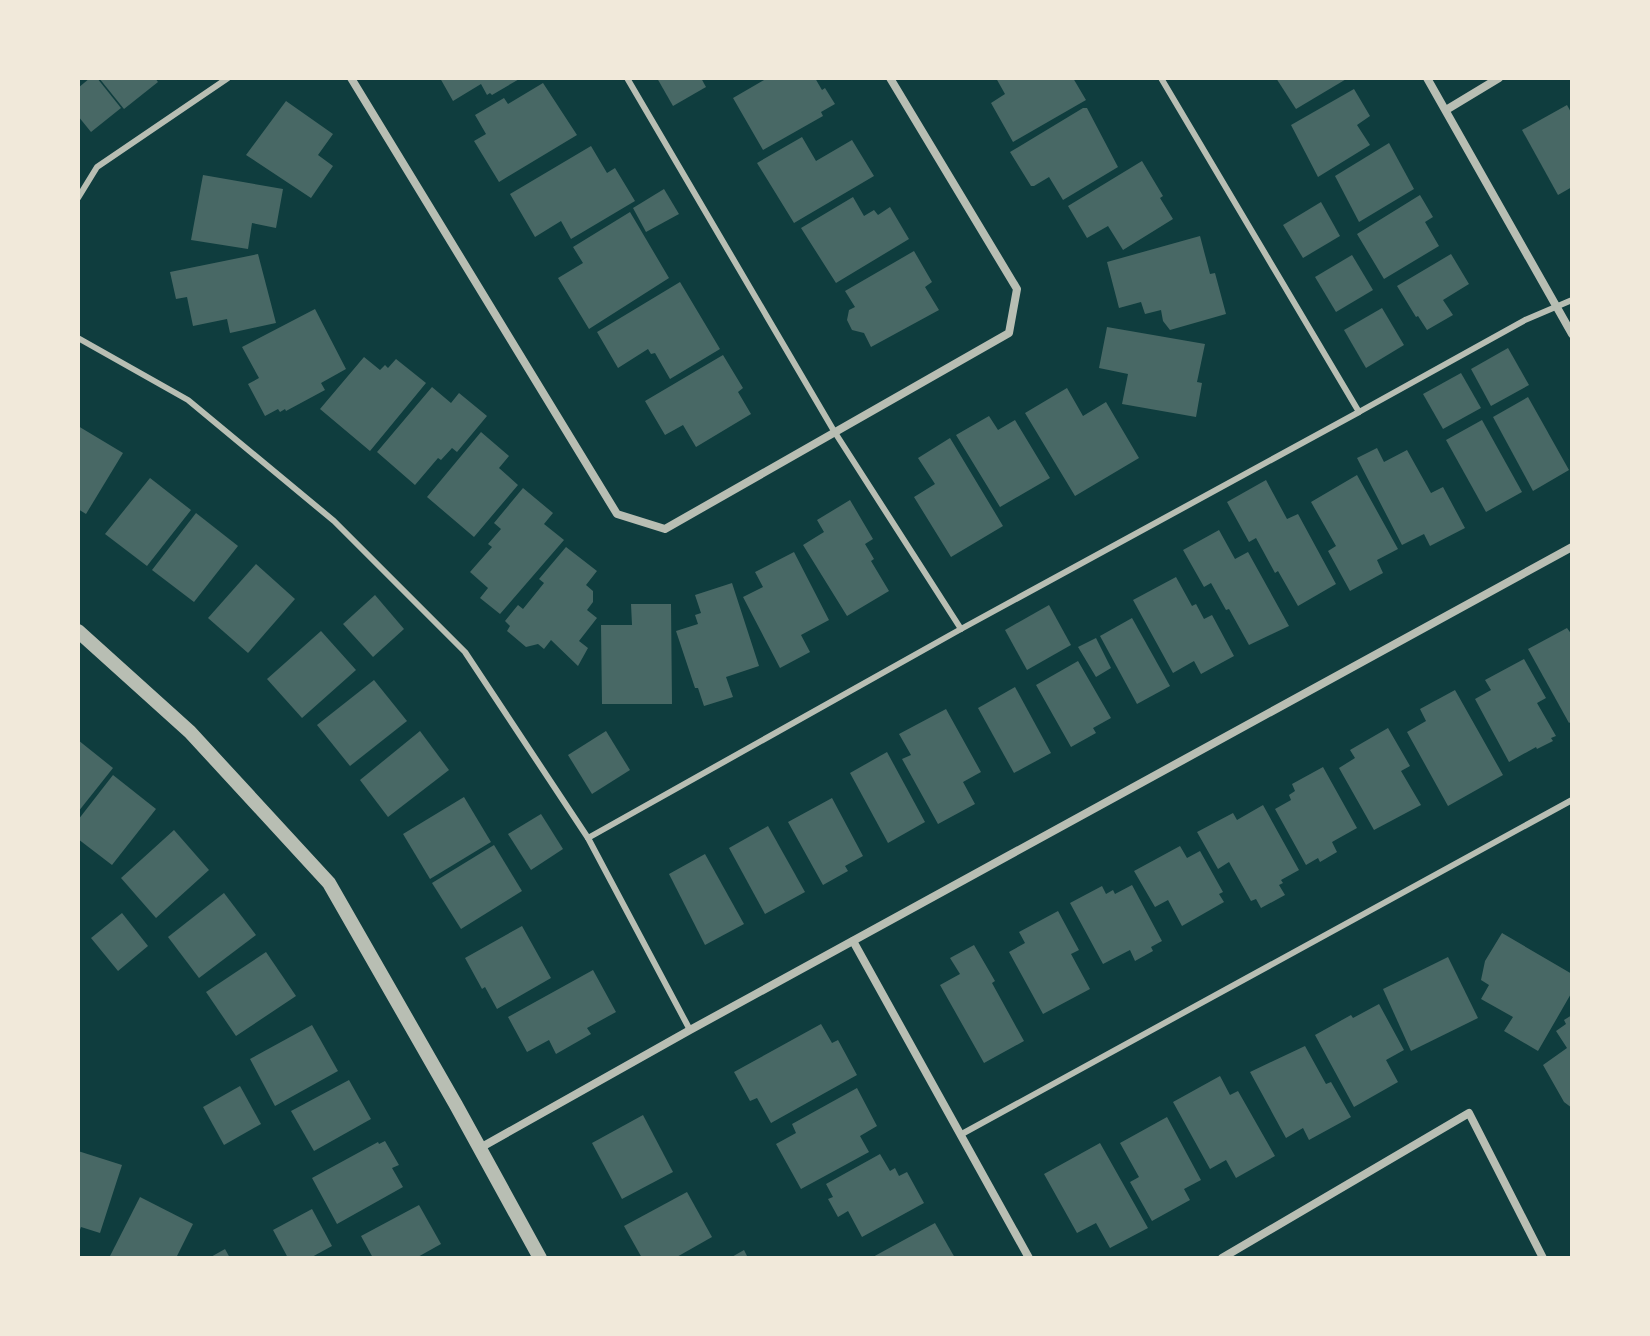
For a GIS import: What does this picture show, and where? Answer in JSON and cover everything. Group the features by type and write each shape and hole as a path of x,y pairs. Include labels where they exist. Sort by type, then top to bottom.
{"street":[{"path":"351,78 617,514 665,529 1009,333 1017,289 890,78"},
{"path":"1427,78 1572,334"},
{"path":"1446,110 1499,78"},
{"path":"480,1148 1572,547"},
{"path":"78,631 190,732 329,883 540,1258"},
{"path":"853,941 1029,1258"},
{"path":"1222,1258 1469,1113 1543,1258"}],"lane":[{"path":"78,198 97,167 228,78"},
{"path":"627,78 834,431 961,629"},
{"path":"1161,78 1359,412"},
{"path":"588,838 961,629 1525,320 1572,300"},
{"path":"78,338 188,400 334,521 465,652 588,838 690,1030"},
{"path":"960,1135 1569,801 1572,812"}],"building":[{"path":"90,78 97,78 121,108 91,132 78,116 78,88"},
{"path":"99,78 155,78 158,82 124,109"},
{"path":"440,78 521,78 492,95 487,95 481,84 453,101"},
{"path":"657,78 701,78 706,87 673,106"},
{"path":"763,78 815,78 835,104 821,112 823,116 763,150 733,98"},
{"path":"996,78 1073,78 1086,100 1013,142 991,103 1005,94"},
{"path":"1276,78 1348,78 1296,109"},
{"path":"543,83 577,135 499,182 474,141 486,134 475,115 504,98 508,104"},
{"path":"1354,89 1370,116 1357,125 1370,145 1318,177 1291,125"},
{"path":"286,101 333,134 318,155 333,166 311,198 246,155"},
{"path":"1567,105 1572,114 1572,187 1558,195 1522,130"},
{"path":"1087,108 1118,167 1063,200 1049,177 1031,186 1010,152"},
{"path":"802,137 816,161 852,140 874,176 794,223 757,163"},
{"path":"1389,143 1414,189 1359,222 1335,176"},
{"path":"591,146 607,173 615,168 635,201 571,239 561,221 535,237 510,194"},
{"path":"1142,161 1173,219 1123,250 1108,226 1087,238 1068,206"},
{"path":"203,175 283,189 276,228 252,223 248,249 191,240"},
{"path":"664,189 679,214 646,232 633,208"},
{"path":"1420,195 1433,217 1425,222 1439,246 1384,279 1357,234"},
{"path":"853,197 864,216 874,210 878,215 890,207 909,239 836,283 801,228"},
{"path":"1321,202 1340,236 1303,258 1283,225"},
{"path":"630,212 669,278 589,329 558,278 583,263 573,247"},
{"path":"1200,236 1210,274 1215,273 1226,314 1170,330 1163,321 1161,310 1145,314 1141,302 1119,308 1107,262"},
{"path":"914,251 932,282 925,287 939,310 871,347 864,333 852,330 847,320 849,310 855,307 845,291"},
{"path":"258,254 276,323 230,333 227,319 193,326 187,297 176,299 170,272"},
{"path":"1451,254 1469,284 1443,300 1453,315 1427,330 1397,286"},
{"path":"1352,255 1373,290 1336,312 1315,277"},
{"path":"680,282 720,349 670,379 655,353 651,354 648,349 618,368 597,332"},
{"path":"1382,308 1404,345 1366,368 1344,330"},
{"path":"315,309 346,369 321,383 325,390 286,411 280,412 278,409 265,416 248,384 259,378 242,347"},
{"path":"1107,327 1205,344 1197,382 1202,383 1196,417 1122,404 1128,374 1099,368"},
{"path":"1508,348 1529,385 1491,406 1471,369"},
{"path":"723,355 743,388 738,392 751,414 696,447 683,425 665,435 645,401"},
{"path":"364,357 380,370 385,365 388,368 396,359 426,383 370,451 320,409"},
{"path":"1461,373 1481,408 1443,429 1423,394"},
{"path":"432,387 451,403 459,393 487,416 457,452 452,448 441,460 438,458 415,485 377,452"},
{"path":"1067,388 1083,416 1106,402 1139,458 1075,496 1025,413"},
{"path":"1528,397 1569,470 1533,491 1493,417"},
{"path":"989,416 998,430 1015,420 1050,478 1000,507 956,435"},
{"path":"1482,420 1522,492 1486,512 1446,440"},
{"path":"78,426 123,453 86,514 78,509"},
{"path":"481,432 509,456 499,468 518,485 474,537 427,497"},
{"path":"950,438 1003,526 951,557 914,497 935,484 918,458"},
{"path":"1377,448 1384,462 1407,450 1431,493 1443,487 1465,528 1430,546 1424,534 1402,545 1357,458"},
{"path":"1357,475 1398,549 1377,560 1383,573 1350,591 1328,551 1336,546 1311,502"},
{"path":"150,478 191,510 147,566 105,534"},
{"path":"1266,480 1287,519 1298,514 1336,584 1298,606 1256,538 1249,542 1227,502"},
{"path":"523,488 553,513 544,524 564,540 500,614 480,598 488,588 470,572 492,547 488,544 501,529 494,523"},
{"path":"850,500 873,539 865,544 889,591 847,616 803,545 824,532 817,520"},
{"path":"196,513 238,546 194,602 152,570"},
{"path":"1219,530 1235,559 1248,552 1289,626 1249,645 1211,583 1204,587 1183,550"},
{"path":"566,547 597,571 586,585 593,591 593,602 587,610 597,618 579,641 588,648 578,666 551,640 544,649 538,644 526,647 507,631 510,626 505,621 518,605 523,609 544,583 539,579"},
{"path":"794,552 829,620 801,635 810,652 780,668 743,597 763,587 755,572"},
{"path":"256,564 295,599 248,653 208,618"},
{"path":"1176,577 1192,606 1196,604 1204,619 1212,615 1234,656 1201,674 1194,661 1173,673 1133,600"},
{"path":"732,583 759,666 726,677 733,697 704,706 676,631 698,624 695,615 701,613 695,595"},
{"path":"375,595 404,629 373,657 343,624"},
{"path":"631,604 671,604 672,704 602,704 601,625 632,625"},
{"path":"1049,605 1071,645 1027,670 1005,630"},
{"path":"1132,618 1170,686 1137,704 1100,636"},
{"path":"1567,628 1572,635 1572,721 1569,723 1528,649"},
{"path":"321,631 356,670 302,718 267,679"},
{"path":"1096,638 1111,668 1096,677 1078,647"},
{"path":"1524,659 1546,698 1537,703 1556,736 1551,738 1553,741 1509,762 1475,699 1491,690 1485,680"},
{"path":"1078,661 1111,718 1093,728 1096,733 1071,747 1036,685"},
{"path":"374,680 407,721 350,766 317,725"},
{"path":"1015,687 1051,753 1014,773 978,708"},
{"path":"1455,690 1503,775 1448,806 1407,732 1426,721 1420,709"},
{"path":"946,709 981,772 963,782 975,804 938,824 902,759 911,755 899,734"},
{"path":"1388,728 1410,766 1401,771 1421,805 1374,830 1339,768 1355,758 1350,750"},
{"path":"420,731 449,770 388,817 360,780"},
{"path":"606,731 630,770 592,794 568,755"},
{"path":"78,740 113,768 78,812"},
{"path":"887,752 925,822 888,843 850,773"},
{"path":"1323,767 1357,828 1332,842 1337,852 1320,862 1318,858 1306,865 1275,809 1291,800 1289,795 1295,791 1292,784"},
{"path":"113,775 156,809 112,865 78,839 78,820"},
{"path":"464,797 491,842 430,879 403,834"},
{"path":"832,798 863,856 845,866 848,871 823,885 788,822"},
{"path":"1263,805 1299,870 1281,880 1283,883 1279,885 1285,895 1261,908 1256,899 1251,901 1229,862 1218,869 1197,832 1233,813 1237,820"},
{"path":"541,814 563,849 531,870 508,834"},
{"path":"768,826 805,892 765,914 729,848"},
{"path":"174,830 209,870 156,918 121,878"},
{"path":"494,845 522,891 461,929 432,883"},
{"path":"1180,846 1187,858 1200,851 1223,892 1219,894 1224,902 1182,926 1168,900 1155,907 1134,871"},
{"path":"705,854 744,924 705,945 669,874"},
{"path":"1132,885 1162,941 1151,947 1153,951 1135,961 1130,950 1103,964 1070,903 1102,886 1106,894 1113,890 1115,894"},
{"path":"224,893 256,935 199,978 168,937"},
{"path":"1058,911 1079,950 1071,954 1090,989 1043,1014 1009,952 1025,943 1019,932"},
{"path":"122,913 148,946 118,971 91,938"},
{"path":"522,926 551,978 497,1009 465,958"},
{"path":"1502,933 1572,974 1572,992 1538,1051 1504,1031 1513,1017 1481,999 1489,985 1481,980 1485,961"},
{"path":"974,945 1024,1041 984,1063 940,985 960,974 950,958"},
{"path":"266,952 296,996 236,1036 206,992"},
{"path":"1448,957 1478,1018 1411,1051 1383,989"},
{"path":"593,970 616,1012 587,1028 591,1034 556,1054 549,1040 527,1052 508,1017"},
{"path":"1379,1004 1404,1050 1386,1060 1398,1082 1354,1107 1315,1035"},
{"path":"1572,1015 1572,1108 1564,1102 1543,1065 1567,1048 1556,1031"},
{"path":"821,1024 832,1043 838,1040 857,1075 771,1123 757,1098 750,1101 734,1072"},
{"path":"312,1025 338,1071 275,1106 250,1059"},
{"path":"1305,1046 1326,1084 1331,1082 1351,1117 1309,1140 1303,1128 1286,1138 1250,1072"},
{"path":"1220,1076 1230,1095 1238,1091 1275,1156 1236,1178 1226,1160 1210,1169 1173,1102"},
{"path":"349,1080 371,1119 314,1151 291,1111"},
{"path":"240,1086 261,1124 224,1145 203,1107"},
{"path":"857,1088 877,1126 860,1136 869,1152 801,1189 776,1144 796,1133 792,1124"},
{"path":"643,1115 673,1172 622,1199 592,1143"},
{"path":"1167,1117 1201,1180 1184,1189 1190,1200 1152,1221 1130,1182 1139,1177 1120,1143"},
{"path":"385,1141 399,1165 392,1168 403,1187 337,1224 312,1178"},
{"path":"1100,1143 1148,1228 1110,1248 1096,1223 1077,1233 1044,1174"},
{"path":"78,1151 122,1165 100,1233 81,1227 78,1235"},
{"path":"880,1154 890,1171 895,1168 899,1176 907,1172 924,1203 862,1237 848,1211 838,1217 828,1199 833,1197 826,1184"},
{"path":"687,1192 712,1237 675,1258 642,1258 624,1226"},
{"path":"140,1197 193,1224 176,1258 109,1258"},
{"path":"419,1205 441,1244 416,1258 373,1258 361,1236"},
{"path":"312,1209 332,1246 310,1258 288,1258 273,1230"},
{"path":"935,1223 955,1258 871,1258"},
{"path":"225,1249 230,1258 209,1258"},
{"path":"744,1250 748,1258 730,1258"}]}
